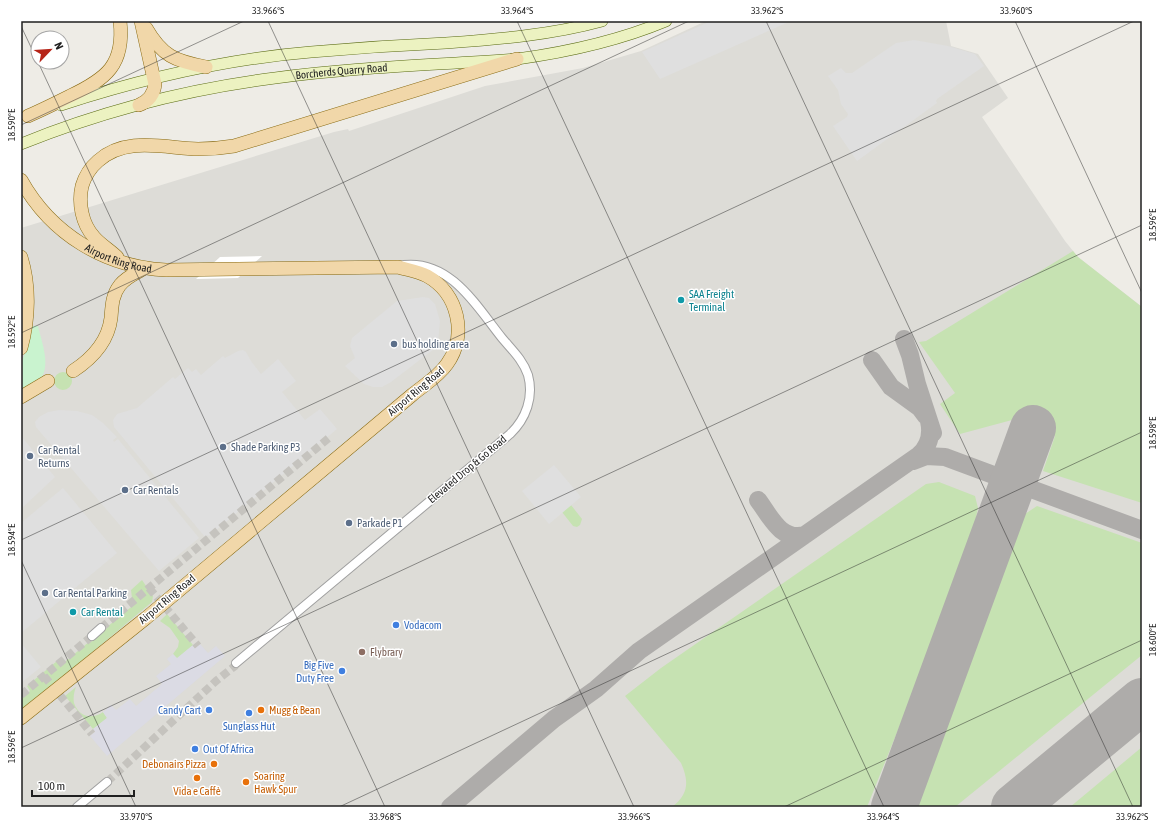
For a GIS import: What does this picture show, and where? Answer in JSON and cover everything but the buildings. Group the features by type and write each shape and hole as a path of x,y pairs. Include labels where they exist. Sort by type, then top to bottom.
{"main road":[{"path":"24,118 89,87 104,75 114,62 120,49 120,21"},
{"path":"141,21 155,43 167,54 185,63 206,67"},
{"path":"139,105 146,101 152,94 155,87 141,21"},
{"name":"Borcherds Quarry Road","path":"24,118 99,93 154,78 255,58 303,52 509,38 572,29 602,21"},
{"name":"Borcherds Quarry Road","path":"21,144 73,124 191,92 287,76 517,59 578,49 619,38 666,21"},
{"path":"123,263 93,236 84,220 80,202 82,189 88,172 100,159 114,150 136,145 206,149 234,146 517,59"},
{"name":"Airport Ring Road","path":"21,180 30,196 65,232 91,250 123,263 145,268 166,270 398,267 414,271 431,278 445,290 454,306 458,324 458,338 452,355 445,367 436,376 412,394 146,618 21,718"},
{"path":"21,348 25,331 27,311 26,285 22,260"},
{"path":"73,371 92,357 102,343 110,323 113,299 120,286 128,277 145,268"},
{"path":"21,397 48,381"}],"street":[{"name":"Elevated Drop & Go Road","path":"236,663 510,434 519,424 526,412 530,385 525,367 518,356 462,288 443,274 427,267 410,264 398,267"},
{"path":"92,636 102,628"},
{"path":"77,807 107,782"}],"shaded area":[{"path":"706,21 946,21 951,46 978,54 1008,98 982,117 1065,241 1078,257 1142,307 1142,807 21,807 21,228 334,132 348,129 349,131 485,86 583,68 641,51"},
{"path":"711,21 791,21 660,79 642,52"},
{"path":"914,40 948,46 975,54 984,66 937,99 937,103 857,161 833,126 847,117 848,114 841,104 838,90 828,76 841,68 846,73 852,73 896,43"},
{"name":"bus holding area","path":"423,297 429,298 435,304 440,321 438,342 434,349 391,382 382,387 373,387 364,384 345,366 355,358 350,346 352,338 397,301"},
{"name":"Shade Parking P3","path":"243,350 261,374 278,359 296,381 282,392 305,420 320,409 337,429 209,536 208,535 205,537 114,427 113,420 117,414 137,408 173,377 175,379 188,368 192,372 196,369 201,375 223,356 225,358"},
{"name":"Car Rentals","path":"59,410 77,411 92,415 103,423 117,437 113,440 114,442 118,439 199,538 159,571 36,427 35,422 39,417 48,412"},
{"name":"Car Rental Returns","path":"21,436 55,477 21,509"},
{"path":"554,465 581,497 549,524 522,491"},
{"name":"Car Rental Parking","path":"63,488 117,553 21,633 21,523"},
{"path":"21,643 41,667 21,683"},
{"path":"200,644 208,653 216,646 225,656 107,756 90,736 95,732 93,729 107,718 103,712 111,705 116,710 130,699 136,706 162,684 156,676 171,664 167,659 173,654 177,658 193,645 195,648"}],"green space":[{"path":"1073,251 1078,257 1142,307 1142,503 1043,471 1055,436 1012,420 960,434 940,404 955,393 919,342 926,341"},
{"path":"32,326 38,326 44,348 44,371 42,377 37,383 21,393 21,363 26,351"},
{"path":"63,372 69,375 72,381 69,387 63,390 57,387 54,381 57,375"},
{"path":"939,482 975,496 978,508 968,556 867,807 672,807 682,797 686,787 684,770 681,763 625,696 661,668 926,484"},
{"path":"571,505 582,519 580,525 577,527 573,526 562,512"},
{"path":"1037,506 1142,543 1142,655 955,807 917,807 1025,514"},
{"path":"142,580 153,596 152,602 21,712 21,699 30,691 27,686 57,661 61,665 136,603 132,598 131,590"},
{"path":"167,614 193,645 177,659 173,654 178,647 179,641 170,628 160,621"},
{"path":"76,687 74,703 76,708 82,714 86,716 95,716 103,712 107,718 93,729 65,696"},
{"path":"1142,747 1142,807 1070,807"}],"pier":[{"path":"262,256 238,278 196,279 220,257"}],"taxiway":[{"path":"904,339 933,433"},
{"path":"872,360 891,387 920,408 926,416"},
{"path":"450,807 554,719 596,689 639,651 919,455 929,440 929,421"},
{"path":"913,461 926,456 945,457 1142,530"},
{"path":"758,500 772,520 783,531 789,535 805,535"}],"runway":[{"path":"894,807 1033,428"},
{"path":"1014,807 1142,701"}],"tunnel":[{"path":"101,628 330,437"},
{"path":"149,588 198,646"},
{"path":"21,695 92,636"},
{"path":"107,782 216,681 235,666 236,663"},
{"path":"44,676 92,734"}],"place":[{"name":"SAA Freight Terminal","path":"681,300"},
{"name":"bus holding area","path":"394,344"},
{"name":"Shade Parking P3","path":"223,447"},
{"name":"Car Rental Returns","path":"30,456"},
{"name":"Car Rentals","path":"125,490"},
{"name":"Parkade P1","path":"349,523"},
{"name":"Car Rental Parking","path":"45,593"},
{"name":"Car Rental","path":"73,612"},
{"name":"Vodacom","path":"396,625"},
{"name":"Flybrary","path":"362,652"},
{"name":"Big Five Duty Free","path":"342,671"},
{"name":"Candy Cart","path":"209,710"},
{"name":"Mugg & Bean","path":"261,710"},
{"name":"Sunglass Hut","path":"249,713"},
{"name":"Out Of Africa","path":"195,749"},
{"name":"Debonairs Pizza","path":"214,764"},
{"name":"Vida e Caffè","path":"197,778"},
{"name":"Soaring Hawk Spur","path":"246,782"}]}
